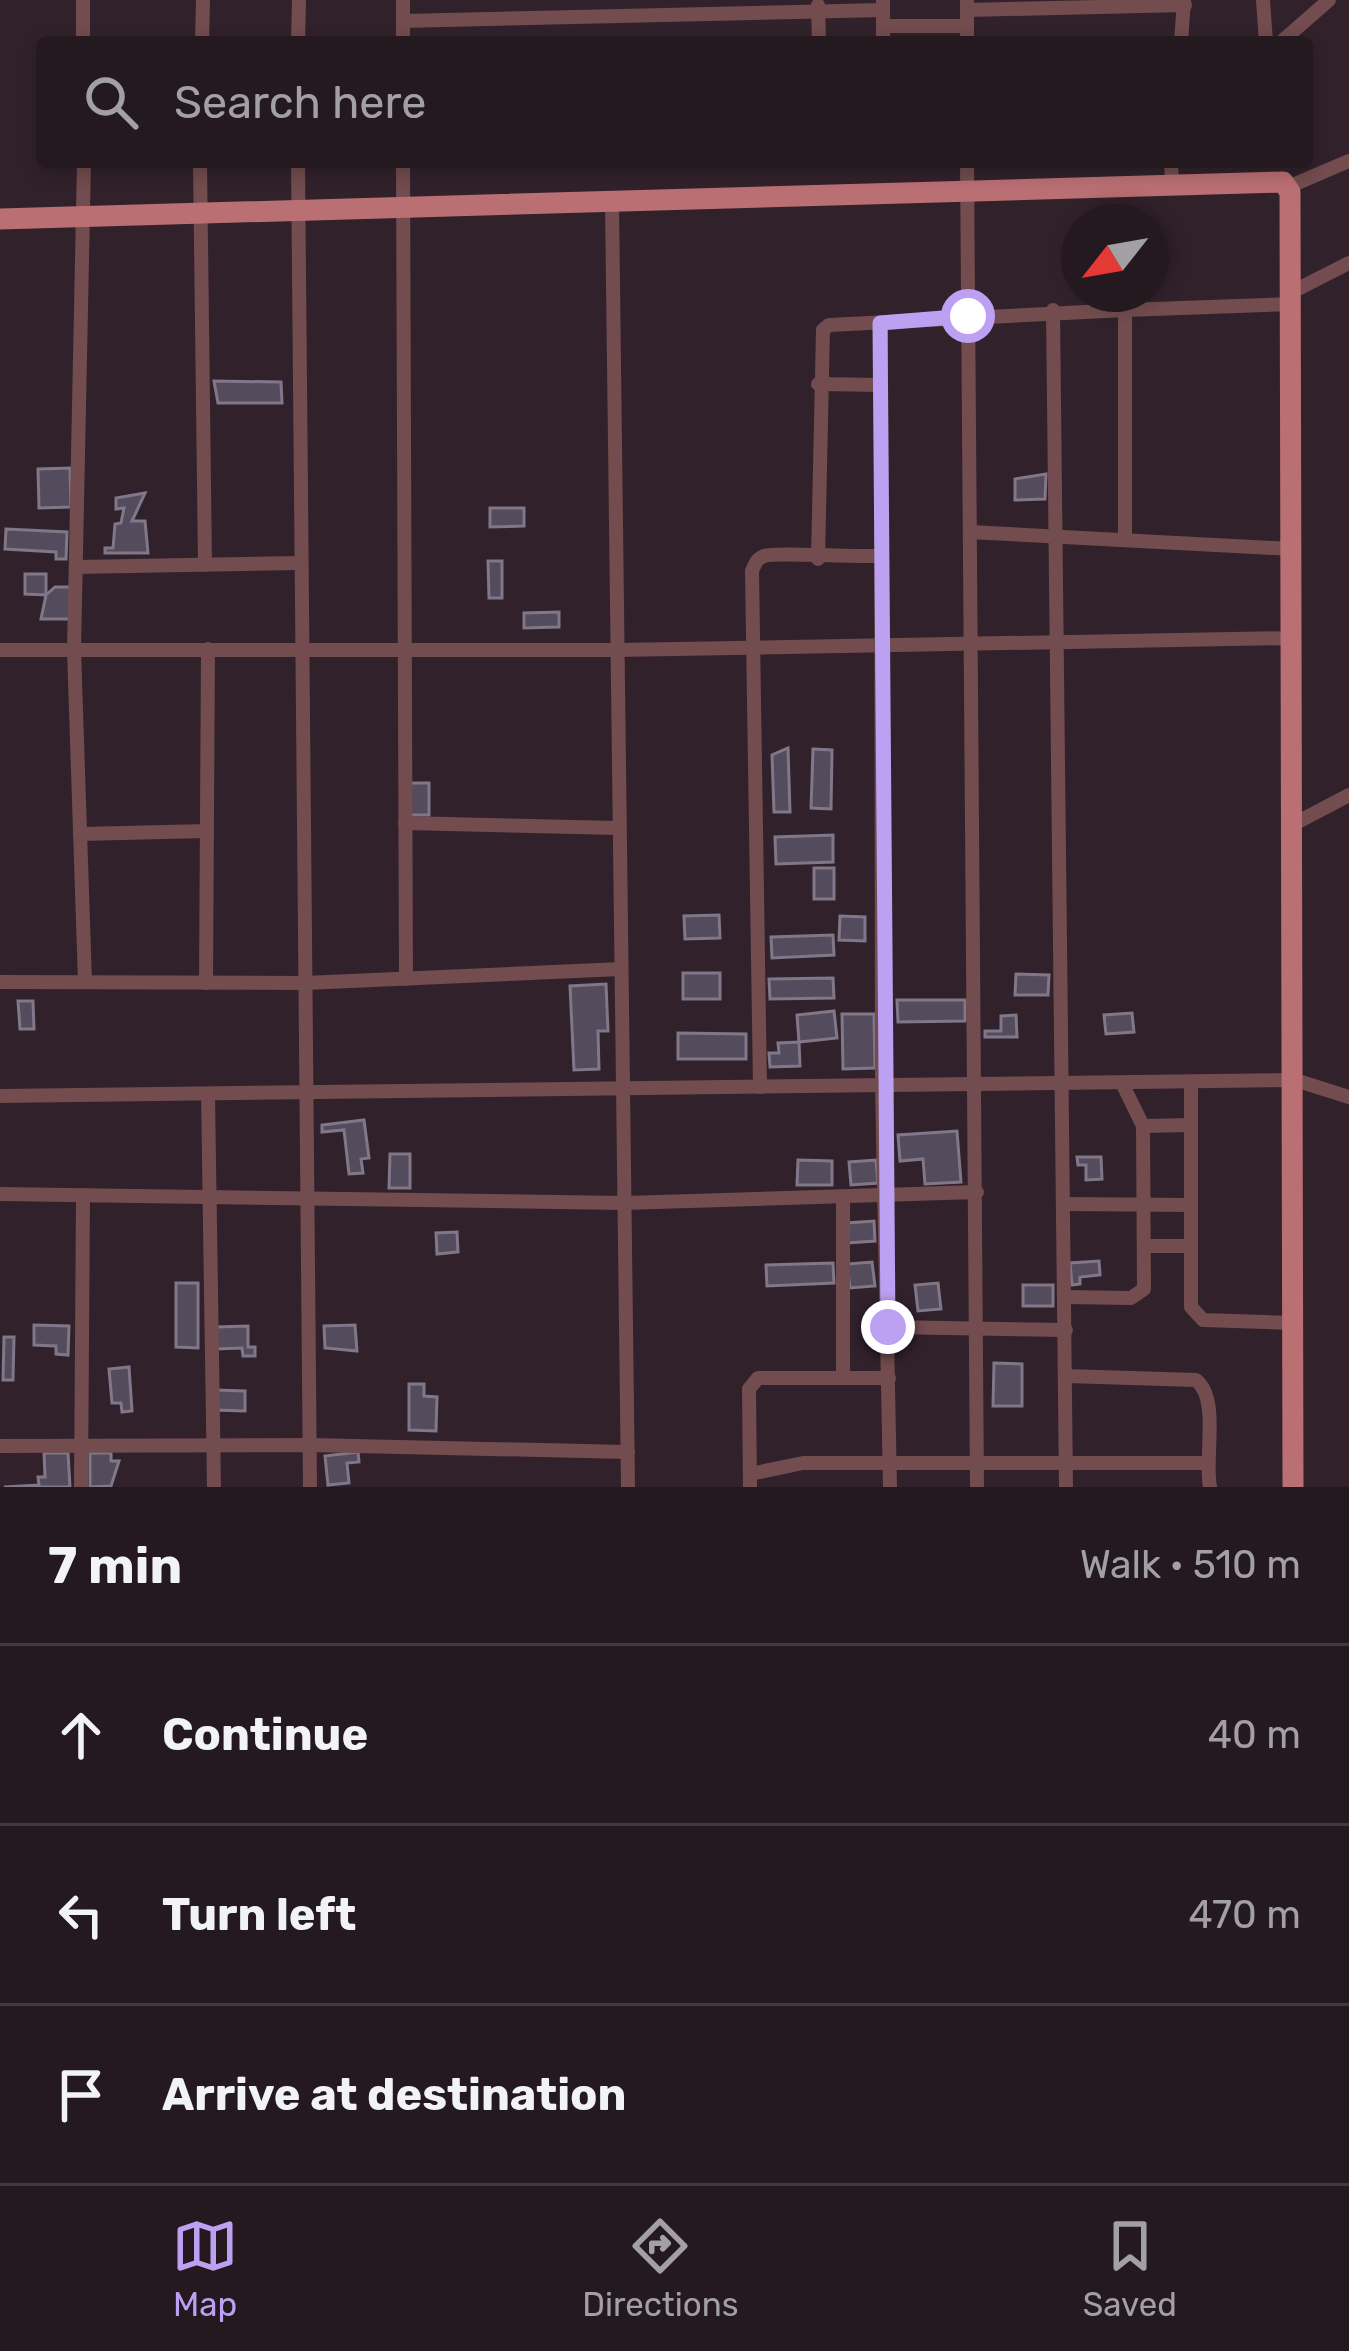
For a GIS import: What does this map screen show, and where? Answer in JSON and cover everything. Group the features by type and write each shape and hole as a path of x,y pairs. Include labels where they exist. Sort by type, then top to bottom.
{"main road":[{"path":"0,219 612,203 968,189 1171,173 1280,176 1292,298 1293,1487"}],"street":[{"path":"83,0 83,36"},
{"path":"202,0 202,36"},
{"path":"298,0 298,36"},
{"path":"403,0 403,36"},
{"path":"1263,0 1266,36"},
{"path":"1288,36 1329,0"},
{"path":"403,21 818,4 883,19 967,19 1053,5 1184,2 1181,36"},
{"path":"818,4 819,36"},
{"path":"1280,176 1349,161"},
{"path":"84,168 74,650 85,982"},
{"path":"200,168 205,565"},
{"path":"298,168 310,1487"},
{"path":"403,168 406,979"},
{"path":"967,168 977,1487"},
{"path":"612,203 628,1487"},
{"path":"1169,307 1292,298 1349,263"},
{"path":"1054,310 1066,1487"},
{"path":"818,559 818,384 823,330 1061,310"},
{"path":"1124,540 1126,312"},
{"path":"880,323 882,1085 890,1487"},
{"path":"818,384 881,385"},
{"path":"970,532 1292,549"},
{"path":"760,1087 755,563 770,554 818,559 880,556"},
{"path":"76,567 302,563"},
{"path":"0,650 617,650 1292,638"},
{"path":"206,983 208,649"},
{"path":"1290,826 1349,795"},
{"path":"405,823 620,828"},
{"path":"80,834 207,831"},
{"path":"0,982 305,983 621,969"},
{"path":"0,1096 1294,1080 1349,1097"},
{"path":"1191,1082 1195,1317 1293,1323"},
{"path":"1066,1297 1140,1294 1145,1246 1143,1126 1122,1083"},
{"path":"208,1094 214,1487"},
{"path":"1143,1126 1191,1125"},
{"path":"0,1194 624,1203 977,1192"},
{"path":"81,1487 83,1195"},
{"path":"843,1197 844,1378"},
{"path":"1065,1204 1191,1205"},
{"path":"1145,1246 1191,1246"},
{"path":"888,1327 1066,1330"},
{"path":"1066,1376 1196,1380 1208,1400 1205,1463 1210,1487"},
{"path":"889,1378 758,1378 749,1389 750,1480 803,1462 1205,1463"},
{"path":"0,1446 310,1445 628,1452"}],"building":[{"path":"214,381 281,382 282,403 218,403"},
{"path":"70,468 71,507 39,508 38,469"},
{"path":"1046,474 1045,499 1015,500 1015,479"},
{"path":"145,493 132,521 145,521 148,553 105,553 105,548 113,548 115,524 121,523 124,508 116,509 116,498"},
{"path":"490,508 524,508 524,526 490,527"},
{"path":"6,529 67,532 66,559 56,559 56,552 5,549"},
{"path":"488,561 502,561 502,598 489,598"},
{"path":"25,574 46,574 46,595 25,594"},
{"path":"55,587 74,587 74,619 41,619 46,595"},
{"path":"559,612 559,627 524,628 524,613"},
{"path":"788,748 790,812 774,812 772,755"},
{"path":"813,749 832,750 831,809 811,808"},
{"path":"409,783 429,783 429,815 409,815"},
{"path":"833,835 833,862 776,864 775,837"},
{"path":"814,868 834,868 834,899 814,899"},
{"path":"719,915 720,938 685,939 684,916"},
{"path":"840,916 865,917 865,941 839,940"},
{"path":"833,935 834,955 772,958 771,937"},
{"path":"683,973 720,973 720,999 683,999"},
{"path":"1016,974 1049,975 1048,995 1015,995"},
{"path":"833,978 834,998 770,999 769,979"},
{"path":"606,984 608,1031 598,1031 599,1069 574,1070 570,986"},
{"path":"897,1000 965,1000 965,1021 898,1022"},
{"path":"18,1001 33,1001 34,1029 20,1029"},
{"path":"834,1011 837,1038 799,1042 797,1015"},
{"path":"1132,1013 1134,1032 1106,1034 1104,1015"},
{"path":"842,1014 874,1014 875,1068 843,1069"},
{"path":"1016,1015 1017,1037 985,1037 985,1031 1001,1031 1001,1016"},
{"path":"678,1033 746,1034 746,1059 678,1059"},
{"path":"799,1042 800,1066 770,1067 769,1053 779,1053 778,1043"},
{"path":"364,1120 369,1158 361,1159 363,1173 349,1174 344,1130 322,1132 322,1125"},
{"path":"957,1131 961,1182 925,1184 923,1159 900,1161 898,1135"},
{"path":"390,1154 410,1154 410,1188 389,1188"},
{"path":"1077,1157 1101,1157 1102,1179 1086,1180 1086,1165 1078,1165"},
{"path":"798,1160 832,1161 832,1185 797,1185"},
{"path":"876,1160 878,1183 851,1185 849,1162"},
{"path":"874,1221 875,1241 848,1243 847,1223"},
{"path":"457,1232 458,1252 437,1254 436,1233"},
{"path":"1099,1261 1100,1275 1080,1277 1080,1284 1072,1285 1070,1263"},
{"path":"872,1262 875,1286 850,1288 847,1264"},
{"path":"833,1263 834,1283 767,1286 766,1265"},
{"path":"176,1283 198,1283 198,1348 176,1347"},
{"path":"938,1283 941,1309 918,1311 915,1285"},
{"path":"1023,1285 1053,1285 1053,1306 1023,1306"},
{"path":"34,1325 69,1326 68,1355 56,1354 56,1346 34,1345"},
{"path":"355,1325 357,1351 325,1348 324,1326"},
{"path":"248,1326 248,1347 255,1347 255,1356 243,1356 242,1348 216,1349 216,1327"},
{"path":"4,1337 14,1337 13,1380 3,1380"},
{"path":"994,1363 1022,1364 1022,1406 993,1406"},
{"path":"129,1367 132,1411 122,1412 121,1403 112,1403 109,1369"},
{"path":"409,1384 424,1384 424,1396 437,1397 436,1431 409,1430"},
{"path":"215,1390 245,1391 245,1411 214,1410"},
{"path":"358,1452 359,1462 347,1463 349,1483 328,1485 325,1456"},
{"path":"44,1453 68,1453 70,1487 4,1487 39,1485 38,1477 45,1477"},
{"path":"90,1453 111,1453 111,1461 119,1461 111,1486 90,1487"}],"route":[{"path":"888,1327 882,1085 880,323 968,316"}]}
